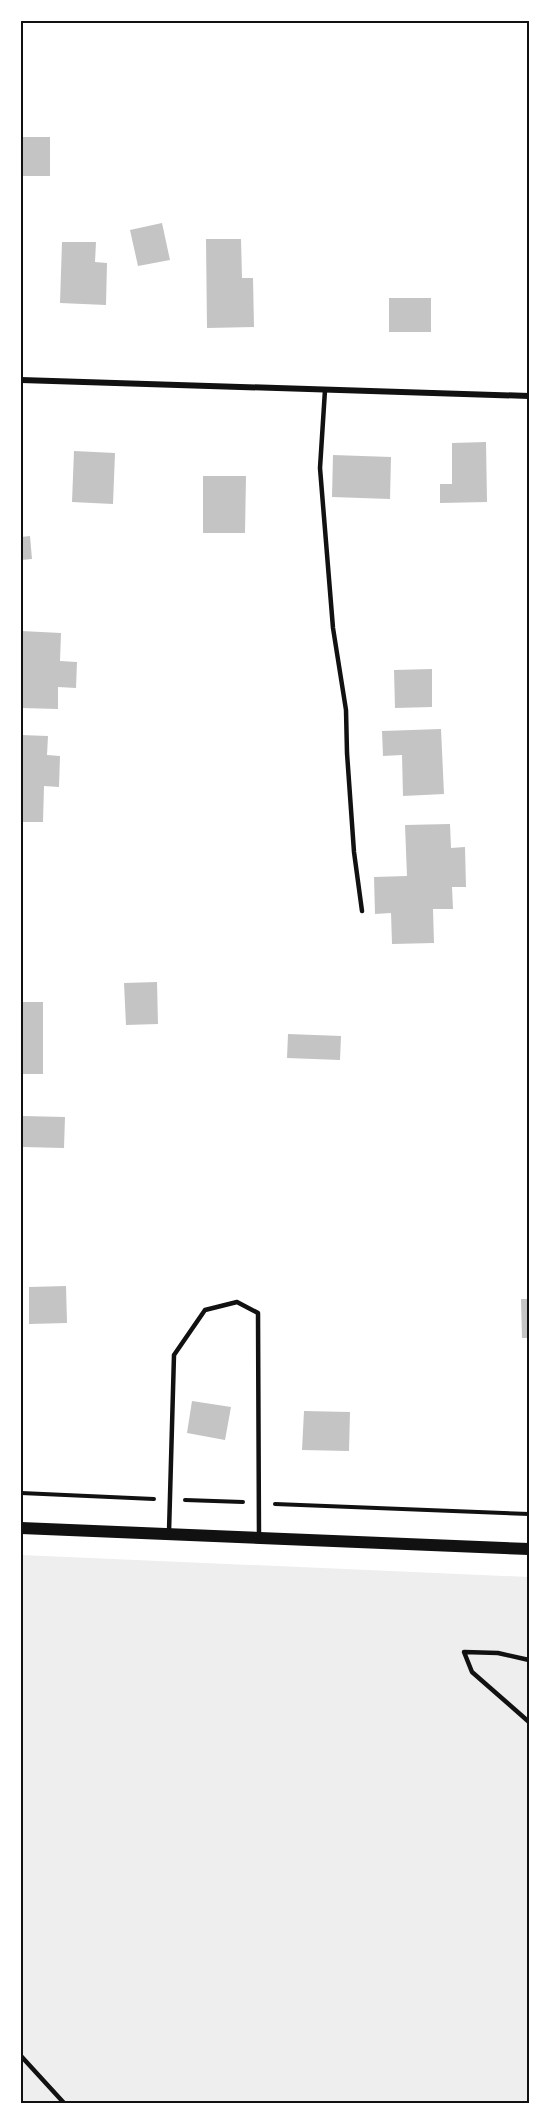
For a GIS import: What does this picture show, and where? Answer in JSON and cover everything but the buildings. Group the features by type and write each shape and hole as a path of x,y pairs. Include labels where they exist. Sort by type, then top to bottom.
{"main road":[{"path":"21,1528 529,1549"}],"street":[{"path":"21,380 529,396"}],"lane":[{"path":"325,390 321,479 333,628 346,710 346,753 354,852 362,911"},
{"path":"169,1534 174,1355 205,1310 237,1302 258,1313 260,1538"},
{"path":"529,1660 498,1653 464,1652 472,1671 529,1722"},
{"path":"21,2056 64,2103"}],"shaded area":[{"path":"21,1555 529,1577 529,2103 21,2103"}]}
